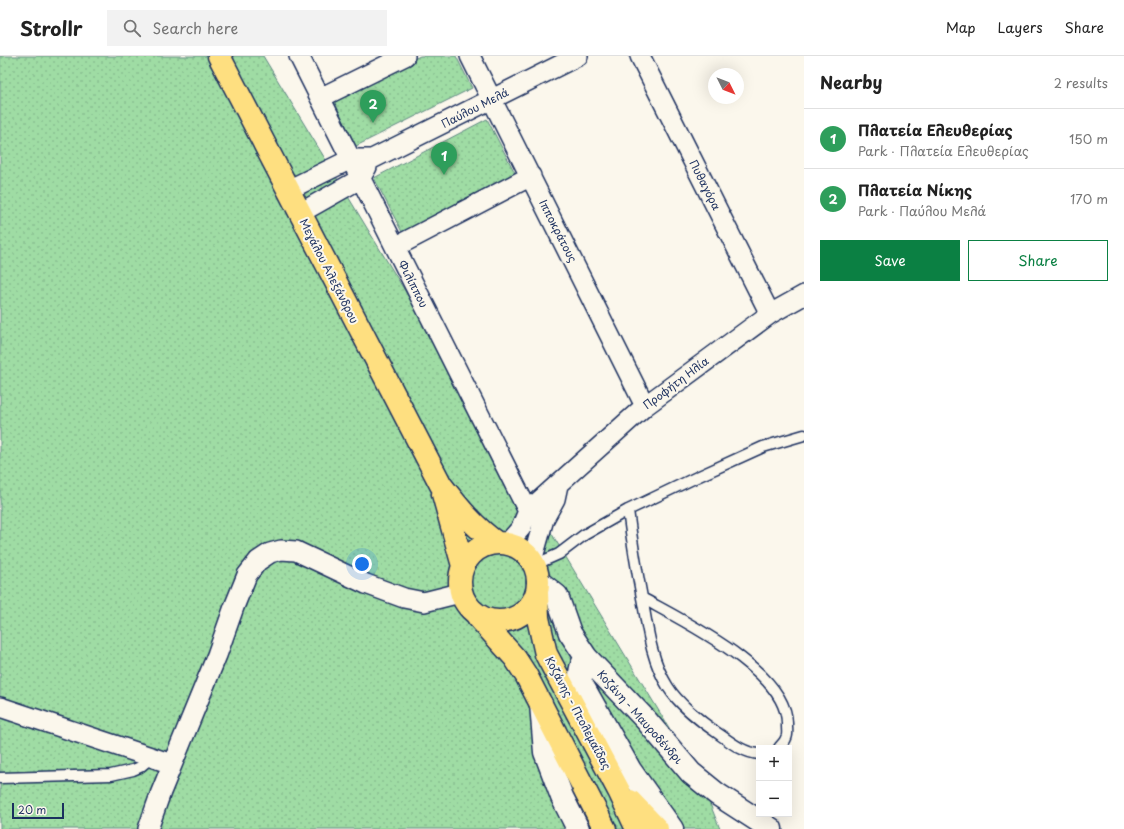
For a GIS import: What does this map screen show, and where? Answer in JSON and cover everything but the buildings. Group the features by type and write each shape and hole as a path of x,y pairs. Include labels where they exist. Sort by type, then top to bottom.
{"main road":[{"name":"Μεγάλου Αλεξάνδρου","path":"219,56 441,485 468,519 483,533 502,543"},
{"name":"Μεγάλου Αλεξάνδρου","path":"441,485 463,566"},
{"path":"478,617 496,622 514,619 528,609 535,575 521,550 502,543 486,545 476,550 468,557 463,566 459,579 460,593 467,606 515,658 541,703 605,829"},
{"name":"Κοζάνης - Πτολεμαΐδας","path":"535,575 538,618 546,654 619,791 637,829"},
{"path":"619,791 657,829"}],"street":[{"name":"Φιλίππου","path":"299,56 528,511"},
{"path":"320,98 405,56"},
{"name":"Ιπποκράτους","path":"470,56 645,406"},
{"name":"Παύλου Μελά","path":"288,190 351,159 372,159 578,56"},
{"name":"Πυθαγόρα","path":"640,56 770,314"},
{"path":"300,213 360,179 372,159"},
{"path":"394,247 530,176"},
{"name":"Προφήτη Ηλία","path":"528,511 546,493 558,486 645,406 770,314 804,295"},
{"path":"535,575 544,519 555,499 558,486"},
{"path":"502,543 521,528 528,511"},
{"path":"148,829 172,764 193,716 247,575 258,561 270,552 296,550 366,584 404,598 424,602 460,593"},
{"name":"Κοζάνη - Μαυροδένδρι","path":"535,575 557,596 570,633 586,657 646,720 691,773 723,798 770,829"},
{"path":"586,657 579,674 581,683 624,760 672,829"},
{"path":"541,703 545,752 562,797 578,829"},
{"path":"0,707 172,764"}],"lane":[{"path":"535,575 584,535 628,510 729,461 763,447 804,435"},
{"path":"628,510 642,598 658,669 669,688 700,721 737,747 756,753"},
{"path":"642,598 720,642 770,684 781,698 788,720 786,738 781,745"},
{"path":"0,778 110,775 137,768 152,757"}],"green space":[{"path":"0,56 263,56 700,779 720,829 0,829"},
{"path":"420,56 456,56 472,88 356,146 333,99"},
{"path":"487,119 515,173 402,232 374,178"}],"place":[{"name":"Πλατεία Νίκης","path":"373,123"},
{"name":"Πλατεία Ελευθερίας","path":"444,175"}]}
